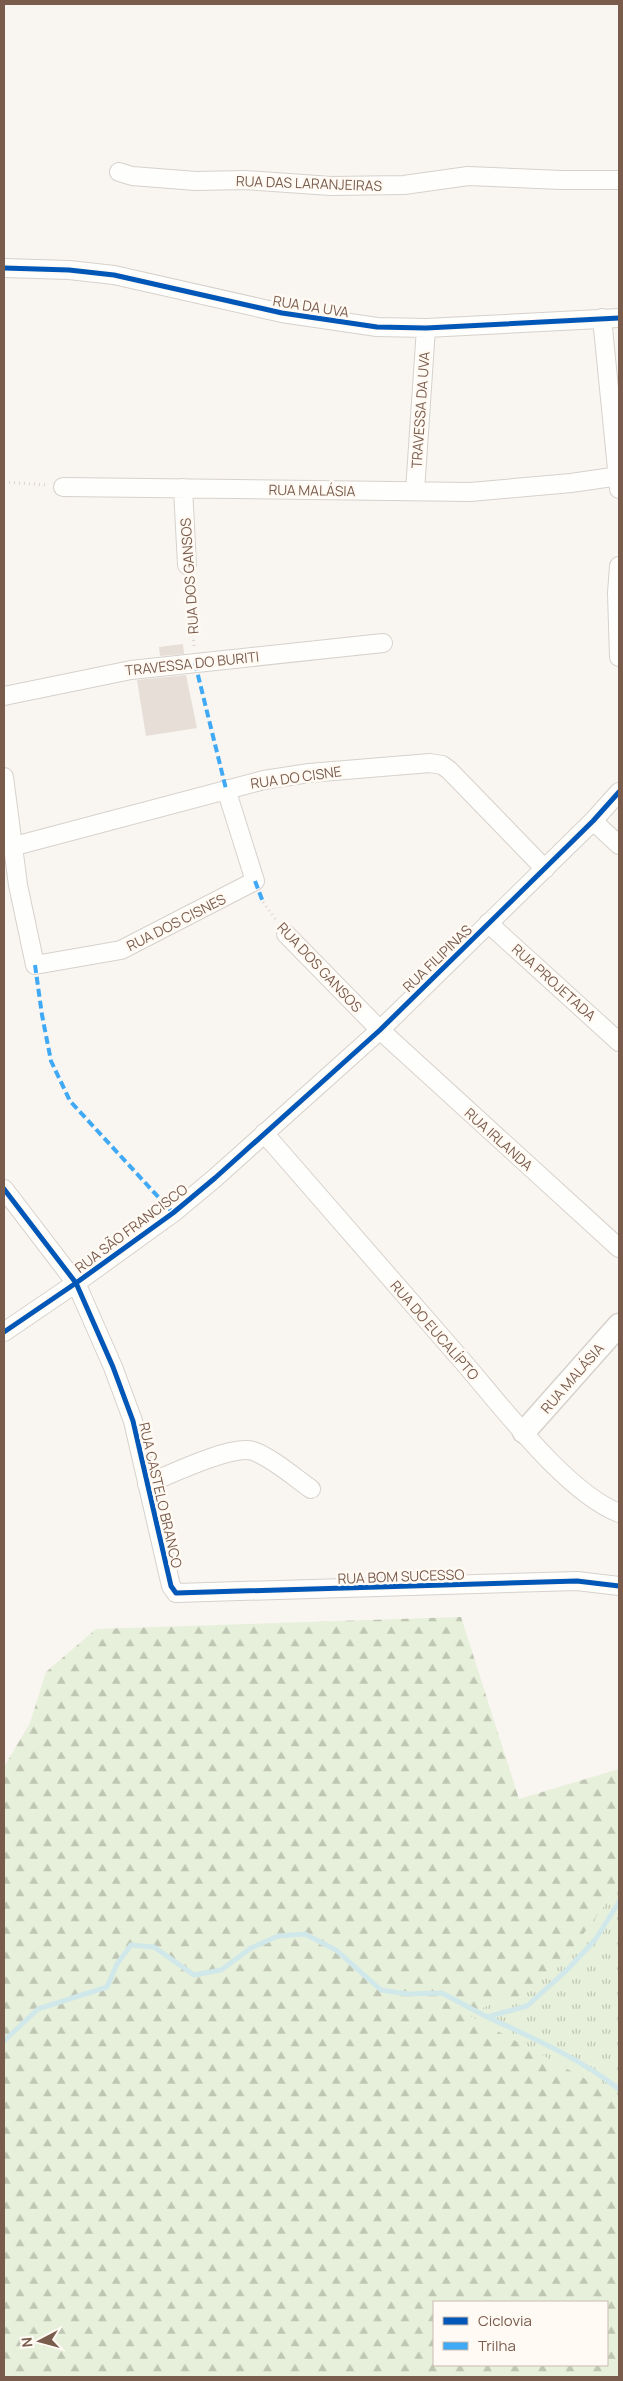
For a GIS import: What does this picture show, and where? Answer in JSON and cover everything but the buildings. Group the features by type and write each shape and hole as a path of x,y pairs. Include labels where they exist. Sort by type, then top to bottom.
{"street":[{"name":"RUA DAS LARANJEIRAS","path":"119,172 132,176 196,181 245,180 331,186 404,185 468,176 562,180 619,180"},
{"name":"RUA DA UVA","path":"4,268 69,270 114,274 282,313 377,327 426,328 611,318"},
{"path":"611,318 619,480"},
{"name":"TRAVESSA DA UVA","path":"416,492 426,328"},
{"name":"RUA MALÁSIA","path":"63,487 470,492 619,480"},
{"name":"RUA DOS GANSOS","path":"183,488 188,565"},
{"path":"619,566 617,593 619,657"},
{"name":"TRAVESSA DO BURITI","path":"4,696 102,674 382,643"},
{"name":"RUA DO CISNE","path":"11,847 264,780 309,773 430,764 442,765 460,780 492,816 545,869"},
{"path":"4,777 11,847 18,885 4,896"},
{"name":"RUA DOS CISNES","path":"18,885 35,965 121,950 256,881 226,790"},
{"name":"RUA FILIPINAS","path":"264,1133 380,1030 545,869 619,792"},
{"path":"593,821 619,845"},
{"name":"RUA PROJETADA","path":"488,923 619,1042"},
{"name":"RUA DOS GANSOS","path":"286,934 380,1030"},
{"name":"RUA IRLANDA","path":"380,1030 619,1248"},
{"name":"RUA SÃO FRANCISCO","path":"4,1332 173,1213 264,1133"},
{"name":"RUA DO EUCALÍPTO","path":"264,1133 524,1432 581,1490 608,1509 619,1514"},
{"name":"RUA CASTELO BRANCO","path":"4,1189 76,1283 113,1367 130,1412 171,1586 176,1593 183,1595"},
{"name":"RUA MALÁSIA","path":"524,1432 619,1325"},
{"path":"147,1484 231,1452 246,1450 261,1455 311,1489"},
{"name":"RUA BOM SUCESSO","path":"183,1595 577,1581 619,1586"}],"path":[{"path":"4,482 63,487"}],"green space":[{"path":"461,1617 519,1799 619,1769 619,1877 604,1906 576,1944 522,1997 497,2002 466,2014 597,2085 619,2103 619,2377 4,2377 4,1767 30,1723 46,1672 96,1629"},
{"path":"619,1877 619,2103 597,2085 466,2014 497,2002 522,1997 576,1944 604,1906"}],"waterway":[{"path":"4,2041 38,2009 107,1987 117,1964 131,1945 154,1947 194,1975 221,1970 251,1948 278,1936 305,1934 336,1950 381,1990 407,1994 442,1993 487,2017 527,2006 567,1970 595,1940 619,1902"},
{"path":"487,2017 572,2058 619,2089"}],"marked path":[{"path":"195,663 226,789"},
{"path":"255,881 263,902"},
{"path":"35,965 51,1061 70,1101 173,1213"}],"cycle path":[{"path":"4,268 69,270 114,275 282,313 377,327 426,328 619,318"},
{"path":"4,1332 173,1213 215,1178 380,1030 593,821 619,792"},
{"path":"4,1189 76,1283 113,1367 133,1421 171,1586 176,1593 577,1581 619,1586"}]}
